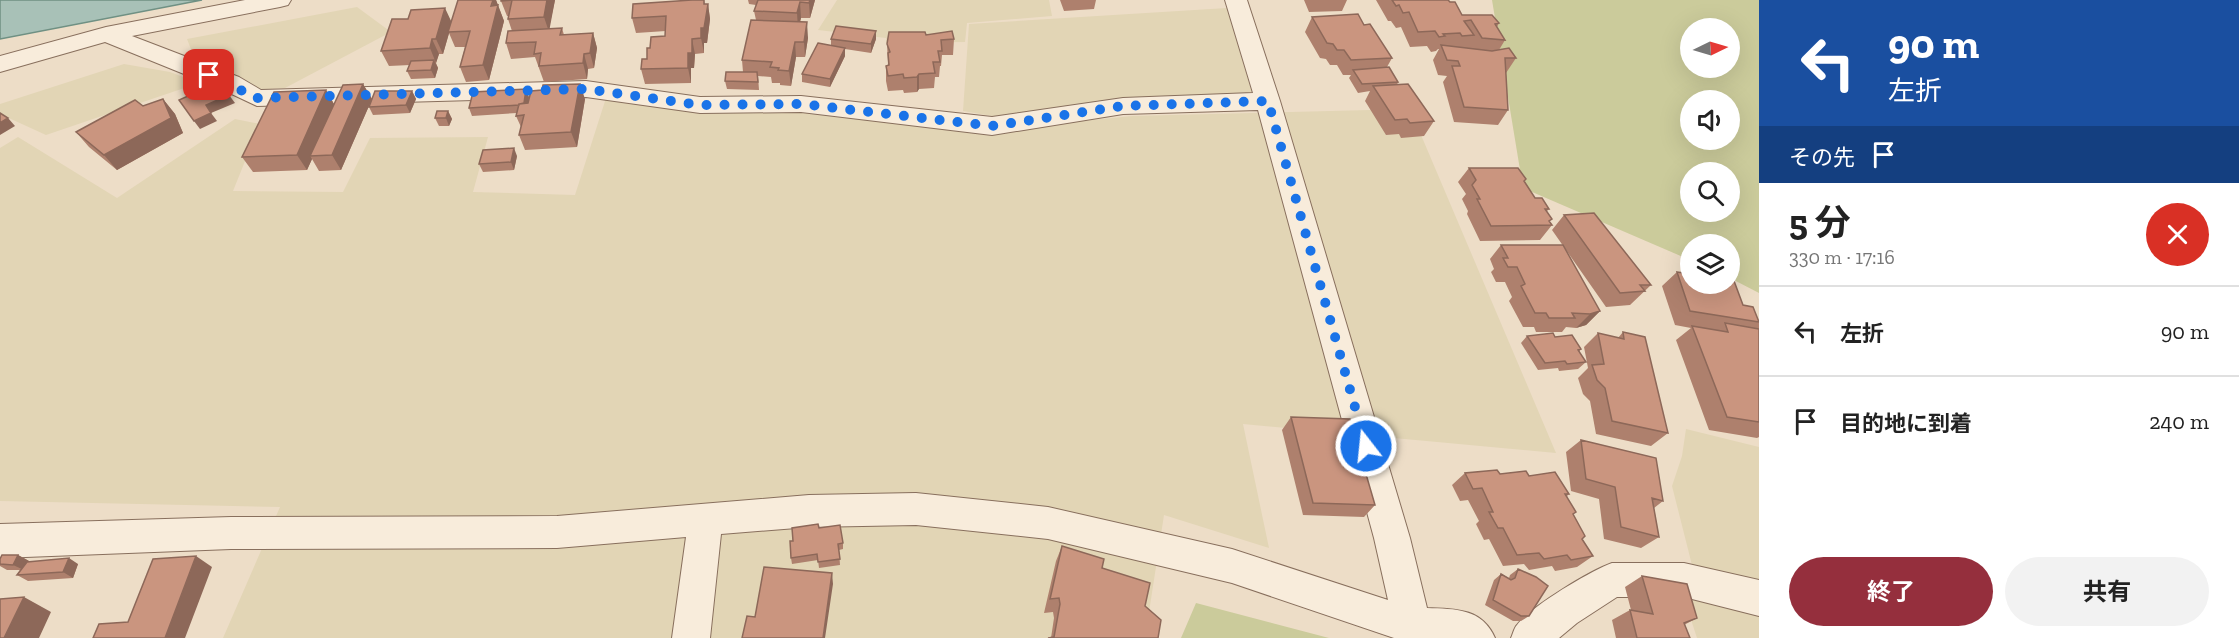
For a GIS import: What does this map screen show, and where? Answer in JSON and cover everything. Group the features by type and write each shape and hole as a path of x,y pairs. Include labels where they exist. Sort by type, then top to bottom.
{"street":[{"path":"0,64 106,34 280,0"},
{"path":"1236,0 1268,101 1392,538 1413,626"},
{"path":"106,34 230,83 257,98 586,89 700,105 801,104 992,126 1123,106 1268,101"},
{"path":"0,541 231,533 557,532 809,511 916,509 1048,523 1232,566 1413,626 1460,628 1476,638"},
{"path":"690,638 696,608 705,521"},
{"path":"1530,638 1564,609 1612,580 1684,580 1759,598"}],"shaded area":[{"path":"0,0 202,0 0,39"},
{"path":"837,0 1049,0 1052,16 967,23 965,42 886,43 886,38 818,30"},
{"path":"357,7 391,32 285,88 256,90 194,57 187,39"},
{"path":"1227,8 1252,93 998,117 963,111 969,24"},
{"path":"124,64 170,72 199,83 46,135 0,114 0,104"},
{"path":"606,98 801,107 991,130 1132,116 1410,109 1556,453 1243,424 1269,548 1164,515 1145,638 223,638 280,507 0,501 0,148 18,137 117,198 235,119 260,124 233,191 343,192 370,138 488,137 473,192 575,195"},
{"path":"1686,429 1759,447 1759,589 1694,573 1672,486 1682,456"},
{"path":"1682,592 1759,610 1759,638 1697,638"}],"green space":[{"path":"1492,0 1759,0 1759,293 1740,283 1740,234 1680,234 1680,256 1523,188"},
{"path":"1196,603 1329,638 1181,638"}],"building":[{"path":"458,0 493,0 491,6 498,5 483,65 460,67 470,31 448,32"},
{"path":"512,0 547,0 544,17 508,19"},
{"path":"704,0 704,4 708,4 704,28 701,28 701,38 692,39 692,53 688,53 688,68 641,69 642,59 647,59 647,48 650,48 651,37 665,36 666,16 632,18 633,4"},
{"path":"758,0 810,0 809,3 800,2 797,13 754,11"},
{"path":"1392,0 1448,0 1455,2 1462,15 1492,15 1499,23 1495,24 1505,40 1482,38 1471,20 1464,21 1474,35 1462,36 1460,33 1443,34 1445,36 1439,37 1435,31 1418,32 1409,12 1403,13 1399,5 1396,6"},
{"path":"445,8 436,39 432,39 430,48 381,51 392,19 408,19 411,10"},
{"path":"1358,14 1364,25 1370,24 1392,58 1351,60 1344,50 1337,50 1333,44 1327,43 1312,17"},
{"path":"751,20 807,22 804,42 795,42 789,71 770,67 772,62 742,60"},
{"path":"836,26 876,31 871,44 831,39"},
{"path":"562,28 560,35 593,33 590,53 584,54 583,63 539,66 541,53 534,54 536,42 506,43 508,31"},
{"path":"952,31 954,39 941,40 942,51 938,51 940,62 933,62 935,73 904,78 903,74 888,76 886,66 889,65 888,53 890,52 887,44 889,32 925,32 926,35"},
{"path":"818,43 845,48 830,79 802,74"},
{"path":"1441,45 1492,51 1509,48 1516,58 1505,58 1508,110 1464,107 1452,66 1460,66 1458,61 1447,60"},
{"path":"434,60 431,70 407,71 411,61"},
{"path":"1389,67 1398,82 1362,84 1353,70"},
{"path":"726,72 757,72 758,82 725,81"},
{"path":"219,82 229,95 206,105 211,113 194,121 179,100"},
{"path":"363,84 332,155 310,156 343,85"},
{"path":"580,84 571,132 519,135 524,115 516,116 519,104 528,103 531,91 542,90 543,85"},
{"path":"1408,84 1434,121 1410,123 1407,119 1395,120 1373,86"},
{"path":"526,89 524,103 519,105 469,108 473,92"},
{"path":"326,90 297,155 242,157 274,92"},
{"path":"375,91 412,91 406,105 369,107"},
{"path":"163,99 171,118 104,155 76,132 135,100 143,106"},
{"path":"437,111 448,111 446,118 435,118"},
{"path":"0,113 8,118 0,123"},
{"path":"514,148 511,162 479,164 483,150"},
{"path":"1469,168 1518,168 1535,198 1542,198 1549,209 1545,209 1552,219 1549,221 1552,225 1491,226 1477,199 1480,199 1472,185 1476,180"},
{"path":"1594,213 1651,285 1640,285 1645,291 1620,293 1564,215"},
{"path":"1501,245 1563,245 1600,311 1590,314 1572,313 1575,318 1549,318 1546,313 1535,313 1521,286 1525,284 1517,267 1508,267 1503,258 1508,258"},
{"path":"1684,294 1739,294 1743,305 1753,307 1759,322 1690,311"},
{"path":"1725,323 1759,329 1759,422 1727,417 1692,326 1728,332"},
{"path":"1623,332 1645,337 1668,433 1612,421 1605,388 1597,380 1592,365 1604,364 1598,333 1624,339"},
{"path":"1553,333 1555,337 1572,335 1586,362 1545,363 1527,336"},
{"path":"1291,417 1350,419 1375,505 1313,503"},
{"path":"1581,440 1656,458 1663,501 1652,498 1659,537 1621,527 1615,487 1586,479"},
{"path":"1497,470 1500,474 1526,471 1529,476 1555,472 1569,494 1565,494 1576,512 1573,514 1585,536 1582,539 1593,556 1571,560 1567,555 1544,559 1539,553 1517,555 1503,528 1498,528 1489,512 1493,512 1482,488 1473,489 1465,473"},
{"path":"818,524 819,528 840,525 843,543 838,544 840,559 818,562 817,554 791,558 792,528"},
{"path":"1062,546 1104,559 1102,568 1150,583 1145,606 1161,620 1158,638 1048,638 1054,637 1060,604 1059,598 1050,599"},
{"path":"2,555 18,555 13,565 0,564"},
{"path":"196,556 165,638 93,638 99,624 128,622 153,559"},
{"path":"69,558 63,572 17,575 27,562"},
{"path":"764,567 832,573 823,638 742,638 747,616 755,617"},
{"path":"1518,569 1536,577 1548,586 1529,616 1521,616 1493,600 1501,574 1511,580 1515,578"},
{"path":"1642,576 1687,584 1697,618 1684,623 1690,638 1637,638 1630,610 1653,614"},
{"path":"24,597 4,638 0,638 0,599"}],"route":[{"path":"209,75 230,83 257,98 586,89 700,105 801,104 992,126 1123,106 1268,101 1366,446"}]}
